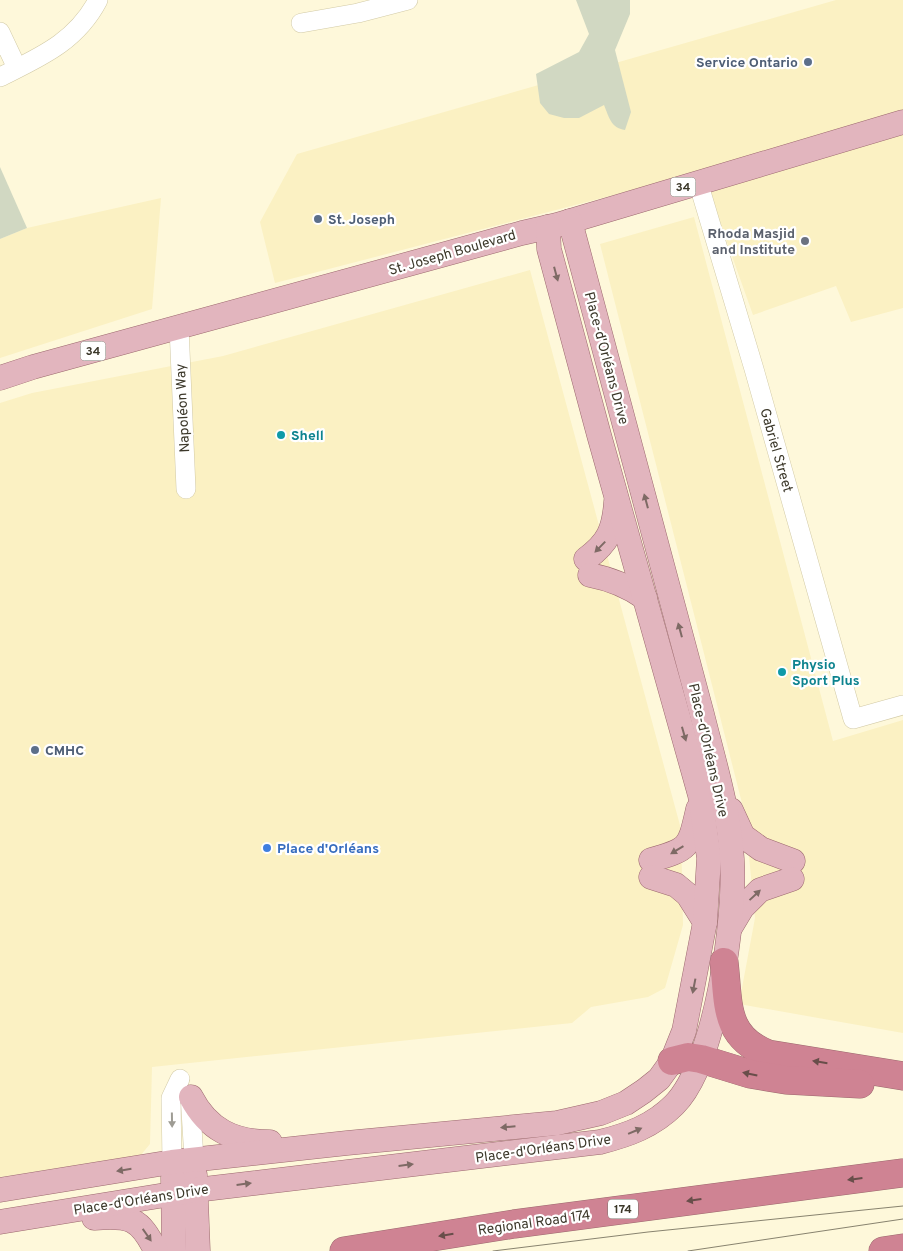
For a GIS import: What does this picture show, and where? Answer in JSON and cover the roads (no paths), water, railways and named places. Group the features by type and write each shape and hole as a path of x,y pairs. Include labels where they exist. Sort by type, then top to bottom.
{"highway":[{"path":"724,962 730,1014 738,1033 752,1046 768,1054 903,1076"},
{"path":"672,1061 688,1057 701,1059 750,1074 786,1080 903,1087"},
{"name":"Regional Road 174","path":"344,1251 514,1224 903,1172"},
{"path":"883,1251 903,1248"}],"main road":[{"name":"St. Joseph Boulevard","path":"0,378 33,367 559,224 698,182 902,126"},
{"name":"Place-d'Orléans Drive","path":"0,1223 185,1192 608,1140 624,1136 645,1127 675,1104 686,1089 701,1059 712,1027 730,928 732,859 645,598 549,249 559,224"},
{"name":"Place-d'Orléans Drive","path":"0,1190 183,1160 557,1123 602,1113 626,1103 659,1079 672,1061 686,1024 705,922 711,794 559,224"},
{"path":"617,498 615,517 609,536 588,567 602,577 624,585 645,598"},
{"path":"705,922 688,895 651,869 678,852 691,839 711,794 743,836 793,870 760,890 742,908 730,928"},
{"path":"191,1097 199,1112 208,1123 233,1136 266,1142 347,1143"},
{"path":"183,1160 185,1192 198,1249"},
{"path":"0,1223 117,1216 129,1219 168,1250 185,1192"}],"street":[{"path":"0,77 48,53 66,40 87,17 98,0"},
{"path":"301,23 330,19 396,2"},
{"path":"0,32 17,68"},
{"name":"Gabriel Street","path":"698,182 754,369 853,719 903,705"},
{"name":"Napoléon Way","path":"179,328 186,489"},
{"path":"183,1160 172,1098 180,1079 191,1097"}],"tram line":[{"path":"493,1251 648,1232 903,1206"},
{"path":"688,1251 903,1219"}],"place":[{"name":"Service Ontario","path":"808,62"},
{"name":"St. Joseph","path":"318,219"},
{"name":"Rhoda Masjid and Institute","path":"805,241"},
{"name":"Shell","path":"281,435"},
{"name":"Physio Sport Plus","path":"782,672"},
{"name":"CMHC","path":"35,750"},
{"name":"Place d'Orléans","path":"267,848"}]}
